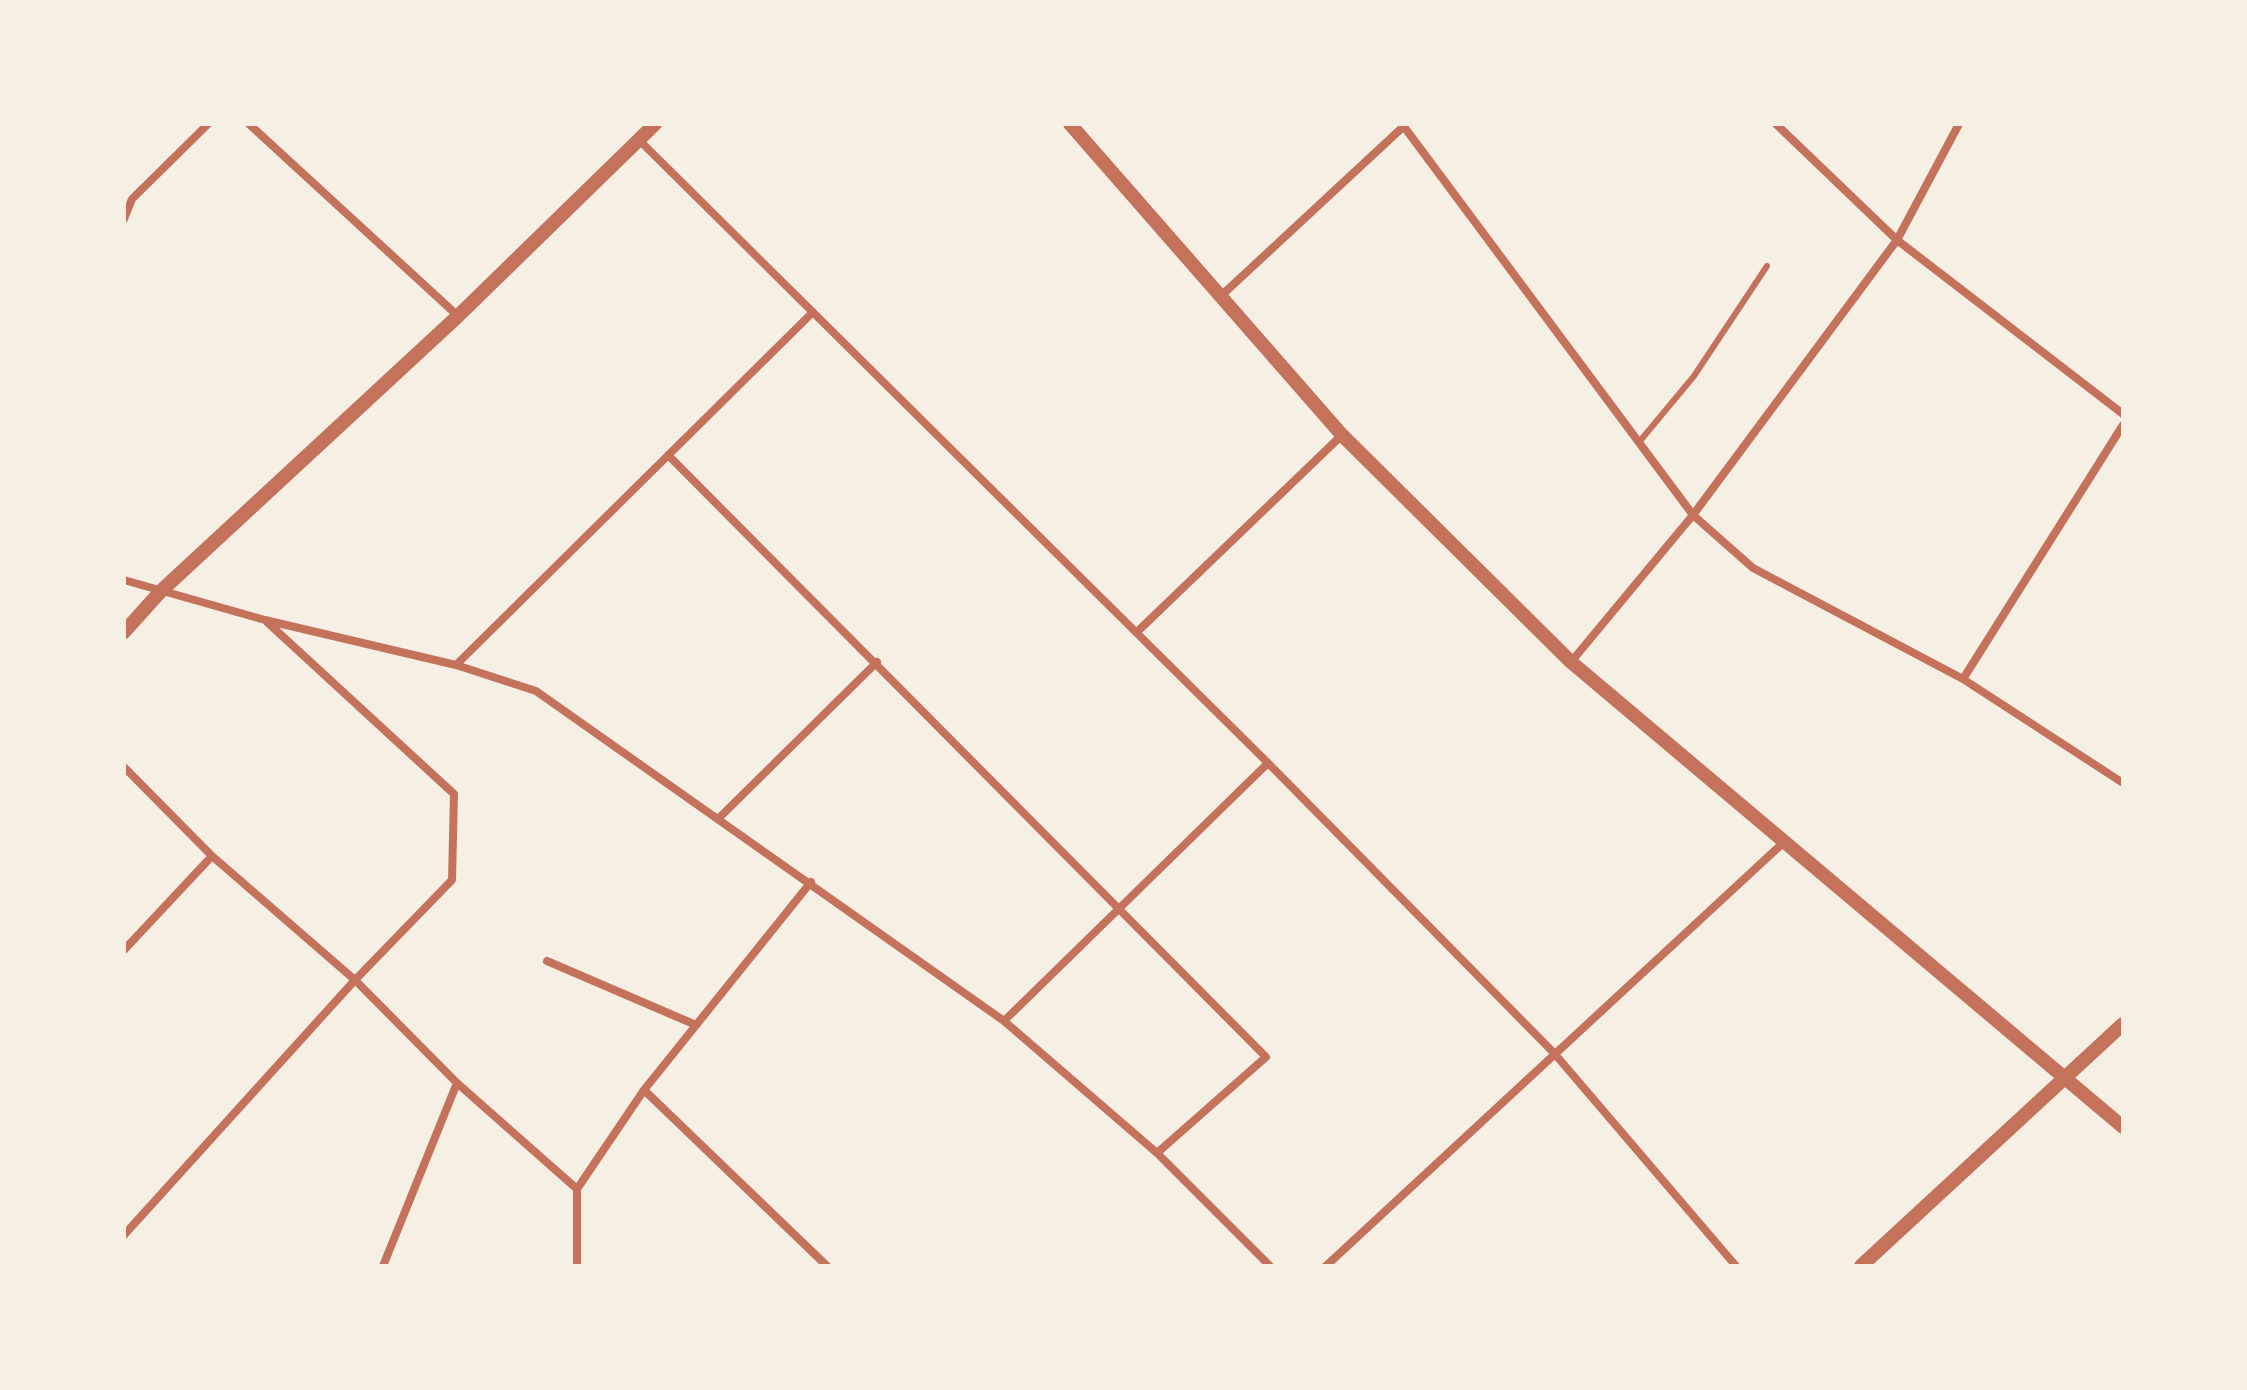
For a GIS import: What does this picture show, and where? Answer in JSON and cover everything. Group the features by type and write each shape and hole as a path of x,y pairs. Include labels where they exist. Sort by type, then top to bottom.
{"street":[{"path":"124,219 132,199 208,124"},
{"path":"249,124 458,316"},
{"path":"124,632 161,591 458,316 655,124"},
{"path":"1070,124 1342,435 1571,662 2123,1127"},
{"path":"1776,124 1897,240 2123,414"},
{"path":"1571,662 1693,515 1897,240 1959,124"},
{"path":"1222,295 1403,125 1693,515 1753,568 1963,679 2123,783"},
{"path":"639,140 1137,632 1554,1053 1736,1266"},
{"path":"456,665 813,312"},
{"path":"1963,679 2123,425"},
{"path":"1137,632 1342,435"},
{"path":"668,455 1266,1057 1157,1153"},
{"path":"124,580 265,620 456,665 536,691 1004,1021 1157,1153 1270,1266"},
{"path":"124,1235 355,980 452,880 454,794 265,620"},
{"path":"719,818 877,662"},
{"path":"1004,1021 1118,906 1268,763"},
{"path":"124,767 212,856 355,980 457,1083 577,1189"},
{"path":"1326,1266 1783,843"},
{"path":"124,950 212,856"},
{"path":"577,1266 577,1189 644,1090 811,882"},
{"path":"547,961 696,1025"},
{"path":"1861,1266 2123,1024"},
{"path":"383,1266 457,1083"},
{"path":"644,1090 827,1266"}],"lane":[{"path":"1640,441 1694,376 1767,266"}]}
